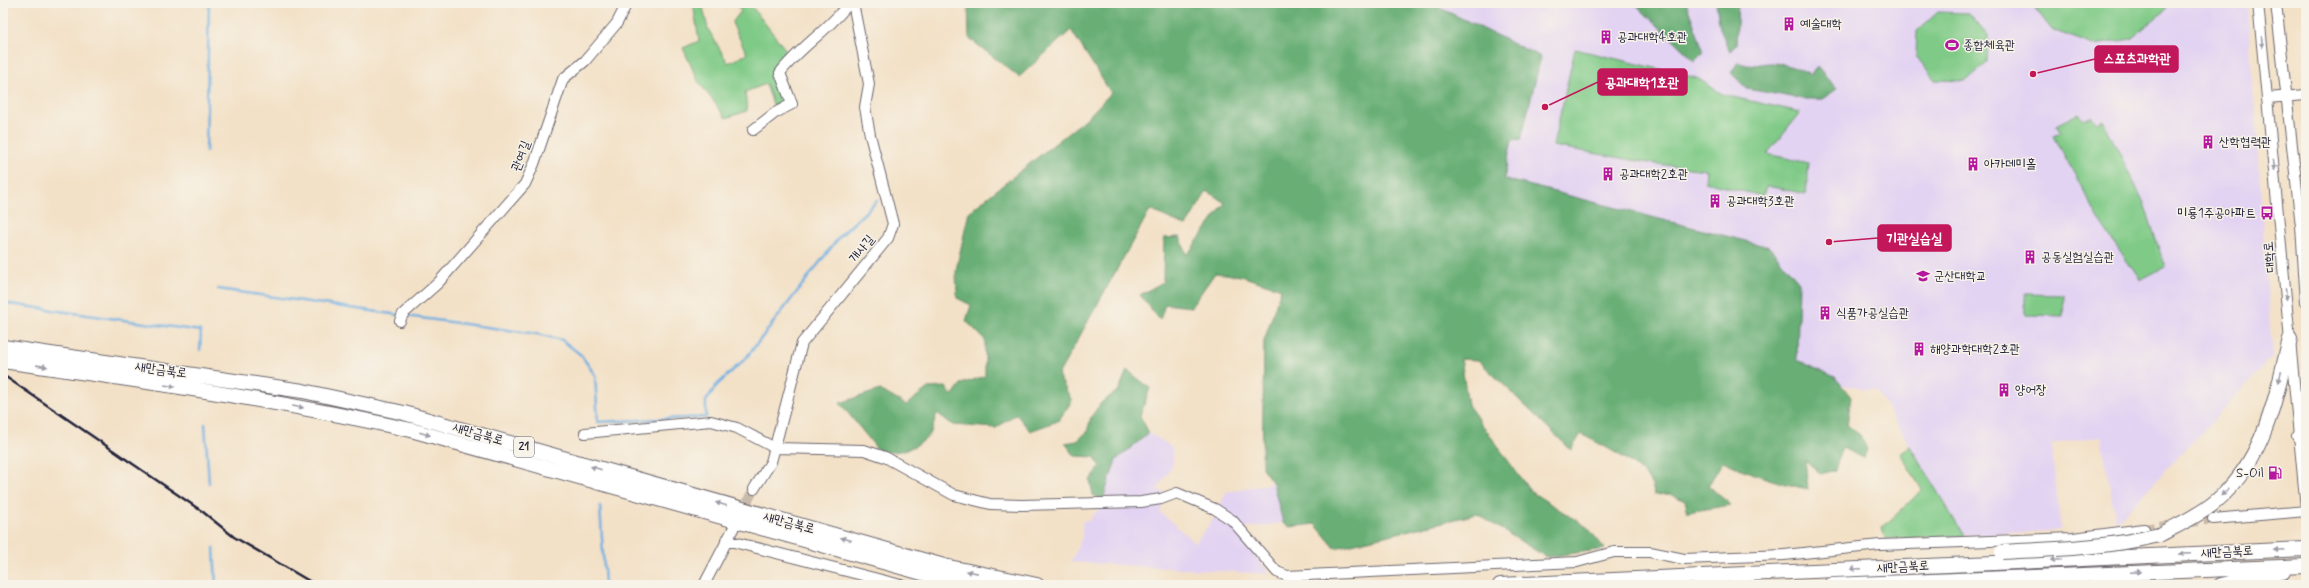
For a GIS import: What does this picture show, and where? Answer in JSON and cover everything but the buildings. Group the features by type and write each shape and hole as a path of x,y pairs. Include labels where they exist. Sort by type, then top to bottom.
{"highway":[{"path":"1938,565 2002,552 2098,547 2129,543 2159,535 2189,520 2215,502 2250,464 2271,416 2290,339"},
{"name":"새만금북로","path":"3,347 303,391 404,413 944,566 1037,585"},
{"name":"새만금북로","path":"3,361 111,376 331,412 403,428 940,578 975,585"},
{"name":"새만금북로","path":"1500,585 2306,549"},
{"path":"2221,585 2253,574 2306,566"},
{"name":"새만금북로","path":"1831,585 1896,582 2253,574"},
{"path":"1896,582 1917,585"}],"street":[{"name":"관여길","path":"402,318 448,273 525,184 534,164 563,79 585,61 617,23 626,3"},
{"path":"753,130 792,104 781,81 780,73 803,47 842,13 849,3"},
{"name":"개사길","path":"754,490 771,462 802,343 888,238 892,224 865,107 869,84 853,3"},
{"name":"대학로","path":"2258,3 2290,339 2303,436 2306,510"},
{"path":"2276,3 2301,226 2306,302"},
{"path":"2267,98 2306,95"},
{"path":"585,433 711,421 737,428 775,448 864,450 885,457 954,495 990,504 1022,505 1140,502 1161,499 1177,493 1216,509 1232,520 1277,572 1287,576 1577,562 1614,552 1650,552 1684,559 1784,555 1880,545 2073,538 2144,529"},
{"path":"2213,519 2306,510"},
{"path":"704,585 733,529"},
{"path":"726,540 901,585"}],"shaded area":[{"name":"군산대학교","path":"1311,3 2247,3 2272,357 2116,523 2101,437 2051,444 2061,530 1964,536 1877,391 1778,374 1413,196"},
{"path":"1149,433 1172,447 1173,464 1157,490 1167,493 1160,512 1195,543 1216,515 1226,492 1273,483 1283,523 1247,528 1239,535 1270,574 1071,562 1082,537 1082,521 1089,521 1100,506 1116,460"}],"green space":[{"path":"693,3 702,3 708,29 728,63 747,54 732,23 741,11 735,3 749,3 789,54 775,75 788,103 775,110 766,84 745,92 747,111 726,118 698,81 683,48 699,41"},
{"path":"968,3 1430,3 1541,57 1521,139 1512,140 1504,179 1769,247 1799,282 1797,360 1835,377 1851,397 1847,425 1860,435 1867,449 1864,458 1842,448 1835,470 1821,474 1805,460 1808,489 1764,478 1723,461 1708,486 1731,505 1688,512 1685,501 1670,494 1654,495 1652,485 1646,476 1636,467 1613,451 1581,434 1571,450 1478,360 1461,359 1468,405 1530,491 1587,527 1605,549 1546,557 1477,514 1335,548 1315,524 1290,527 1283,523 1273,483 1262,468 1264,341 1281,289 1241,276 1215,273 1191,307 1165,304 1160,320 1140,295 1163,282 1164,238 1180,237 1187,255 1225,203 1207,191 1186,226 1150,210 1058,375 1072,401 1058,421 1030,431 1016,414 996,428 953,425 937,413 930,434 920,443 906,450 884,452 878,450 840,403 880,390 906,405 928,388 946,387 952,396 961,384 985,376 985,340 966,321 971,305 957,298 956,270 969,212 1087,118 1111,93 1071,30 1019,77 969,38"},
{"path":"1634,3 1686,3 1704,52 1695,61"},
{"path":"1716,3 1738,3 1736,45 1730,51 1720,29"},
{"path":"2031,3 2168,3 2166,9 2131,39 2094,45 2052,30"},
{"name":"종합체육관","path":"1938,12 1969,13 1988,35 1987,63 1966,81 1935,80 1916,56 1917,31"},
{"path":"1575,49 1697,78 1724,95 1800,112 1767,154 1809,163 1806,194 1767,186 1762,196 1705,182 1706,170 1649,163 1553,146"},
{"path":"1738,62 1747,65 1766,63 1781,64 1811,75 1817,66 1837,89 1822,99 1803,99 1747,89 1731,73"},
{"path":"2079,113 2084,120 2092,116 2096,123 2103,120 2144,203 2165,267 2140,280 2099,220 2054,136 2061,133 2056,125"},
{"path":"2025,294 2064,295 2063,316 2025,315"},
{"path":"1127,370 1150,388 1140,416 1149,433 1116,460 1103,499 1093,495 1090,480 1100,467 1095,457 1075,456 1065,443 1077,441 1087,432 1091,417 1101,403 1119,390"},
{"path":"1910,446 1964,536 1885,539 1882,528 1922,490 1900,453"}],"waterway":[{"path":"206,151 209,3"},
{"path":"406,316 537,334 562,340 581,355 595,375 598,422 706,417 706,401 716,386 746,358 840,236 877,201"},
{"path":"218,289 399,315"},
{"path":"3,303 201,331 200,350"},
{"path":"205,424 209,483"},
{"path":"600,506 605,585"},
{"path":"214,548 216,585"}],"tunnel":[{"path":"740,515 754,489"},
{"path":"2144,529 2213,519"},
{"path":"2073,554 2073,585"}],"railway":[{"path":"3,375 203,512 234,537 316,585"}],"place":[{"name":"예술대학","path":"1789,24"},
{"name":"공과대학4호관","path":"1606,37"},
{"name":"종합체육관","path":"1952,45"},
{"name":"스포츠과학관","path":"2033,74"},
{"name":"공과대학1호관","path":"1545,107"},
{"name":"산학협력관","path":"2208,142"},
{"name":"아카데미홀","path":"1973,164"},
{"name":"공과대학2호관","path":"1608,174"},
{"name":"공과대학3호관","path":"1715,201"},
{"name":"미룡1주공아파트","path":"2267,213"},
{"name":"기관실습실","path":"1829,242"},
{"name":"공동실험실습관","path":"2030,257"},
{"name":"군산대학교","path":"1923,276"},
{"name":"식품가공실습관","path":"1825,313"},
{"name":"해양과학대학2호관","path":"1919,349"},
{"name":"양어장","path":"2004,390"},
{"name":"S-Oil","path":"2275,473"}]}
